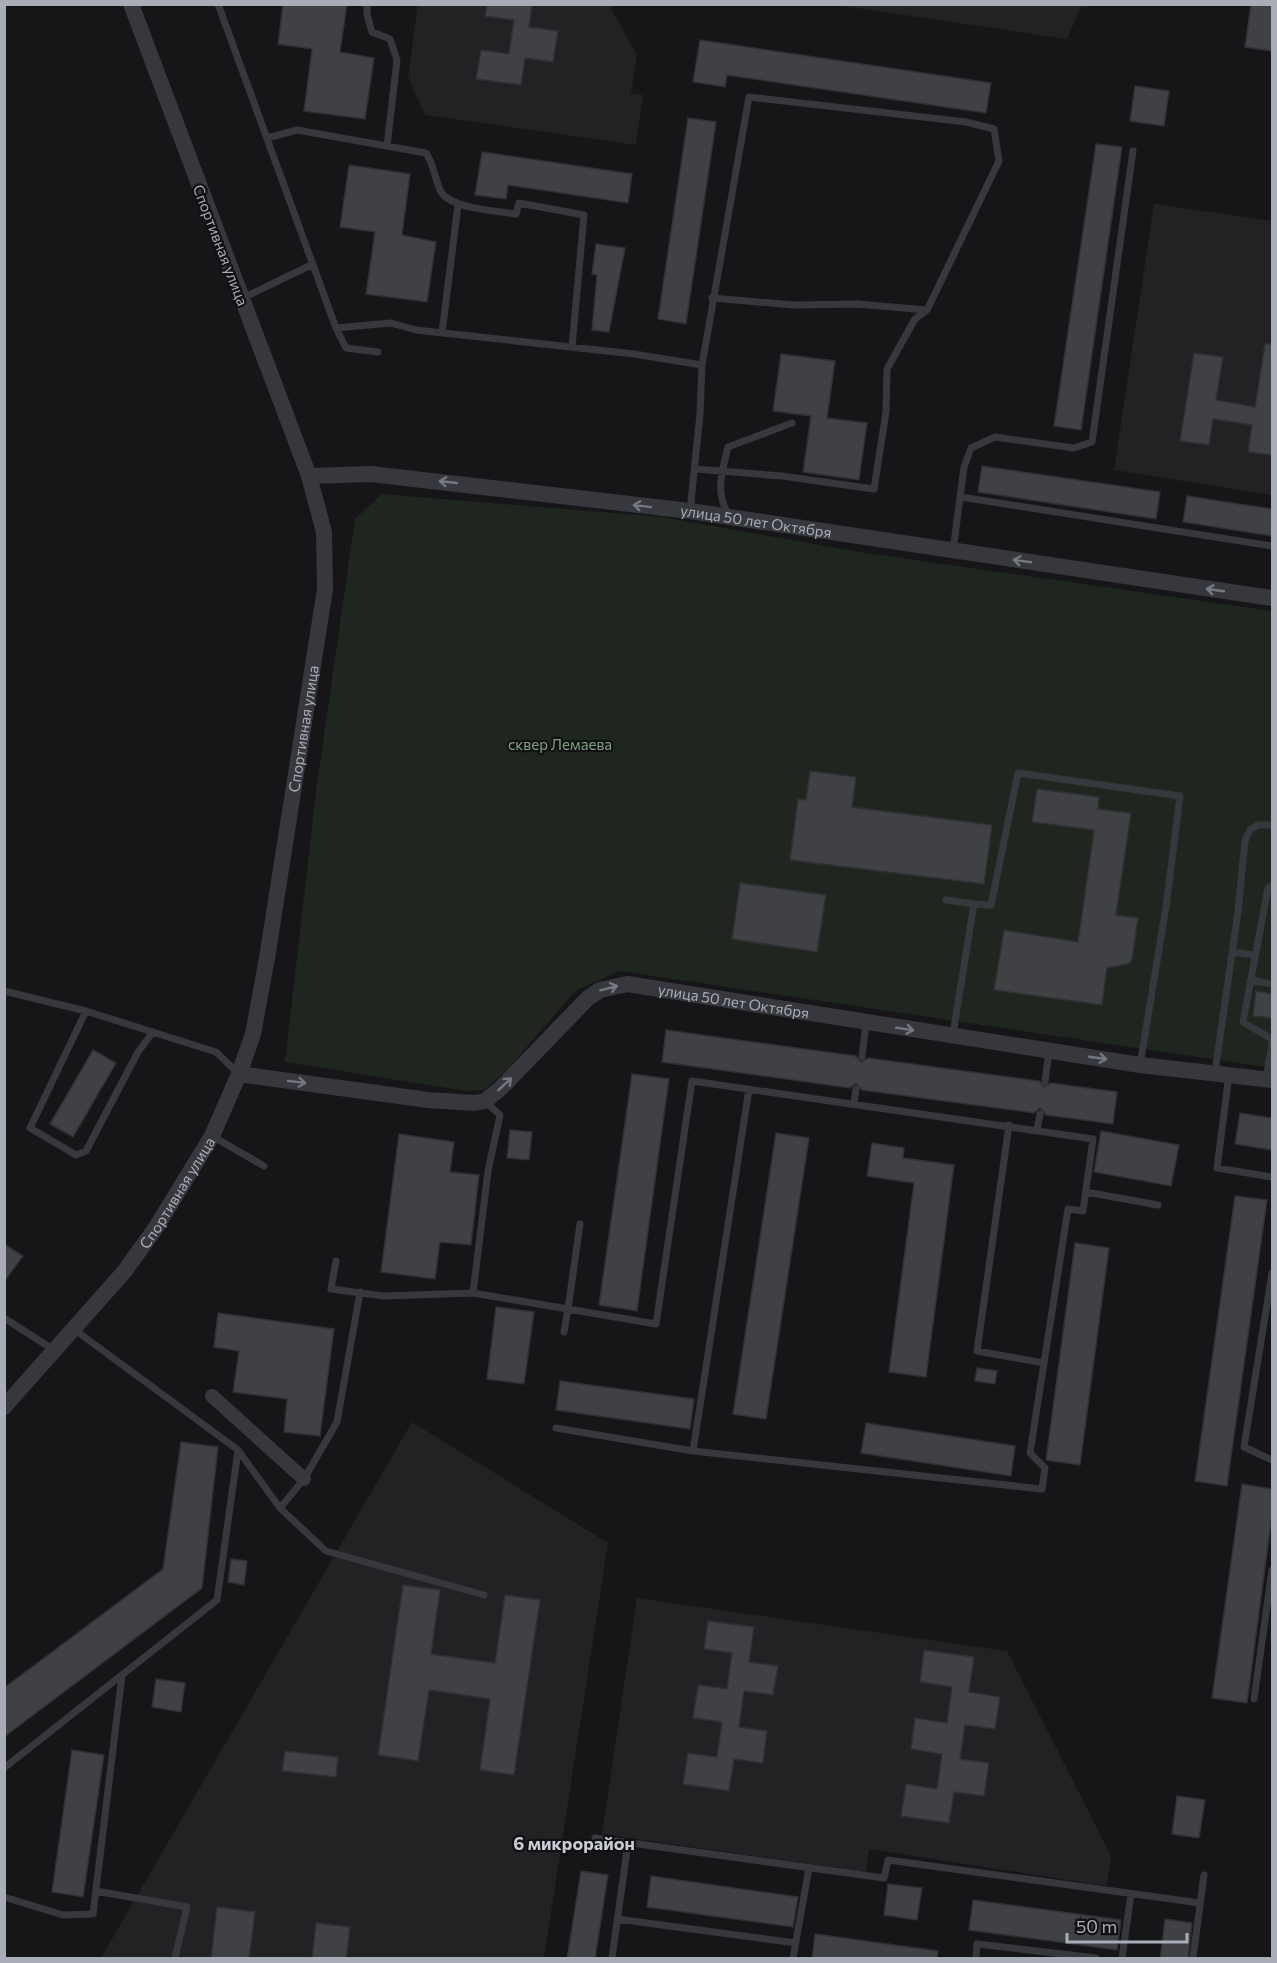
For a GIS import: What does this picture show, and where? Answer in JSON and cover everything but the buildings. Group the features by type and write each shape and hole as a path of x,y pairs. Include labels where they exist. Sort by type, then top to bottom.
{"street":[{"name":"Спортивная улица","path":"4,1407 75,1330 124,1272 155,1229 212,1136 239,1074 253,1034 267,958 324,589 324,532 309,476 133,6"},
{"name":"улица 50 лет Октября","path":"309,476 383,475 690,511 1272,598"},
{"name":"улица 50 лет Октября","path":"485,1101 509,1081 588,998 611,986 642,985 952,1037 1140,1065 1269,1080"},
{"path":"239,1074 428,1100 474,1103 485,1101"},
{"path":"212,1396 304,1479"}],"lane":[{"path":"218,4 311,265 336,328 346,348 378,352"},
{"path":"367,4 372,32 390,39 397,60 387,146"},
{"path":"690,511 702,365 749,97 966,122 994,129 999,161 927,310 915,320 887,369 886,412 874,489 783,476 694,469"},
{"path":"267,138 297,130 426,153 434,165 442,193 458,205 516,214 519,203 584,215 572,347"},
{"path":"953,551 964,467 970,448 995,437 1074,448 1092,442 1134,151"},
{"path":"442,333 458,205"},
{"path":"242,299 311,265"},
{"path":"712,298 794,305 857,304 927,310"},
{"path":"336,328 391,323 416,330 634,354 702,365"},
{"path":"730,517 720,501 719,485 728,447 792,423"},
{"path":"961,497 1272,546"},
{"path":"946,900 991,905 1018,773 1180,796 1166,906 1140,1065"},
{"path":"1272,825 1258,825 1250,830 1245,841 1222,1073 1217,1168 1272,1178"},
{"path":"1269,1080 1272,1042 1243,1022 1268,888 1272,885"},
{"path":"952,1037 974,904"},
{"path":"1233,952 1254,955"},
{"path":"1250,980 1272,984"},
{"path":"4,991 86,1011 216,1052 239,1074"},
{"path":"86,1011 30,1128 76,1155 86,1151 138,1052 153,1032"},
{"path":"862,1057 866,1023"},
{"path":"1045,1082 1049,1051"},
{"path":"336,1261 332,1289 384,1296 473,1293 656,1324 692,1081 1009,1125 1093,1139 1083,1211 1068,1209 1030,1453 1045,1467 1042,1489 693,1451 556,1428"},
{"path":"693,1451 749,1089"},
{"path":"854,1103 856,1089"},
{"path":"473,1293 488,1171 501,1115 485,1101"},
{"path":"1037,1130 1040,1114"},
{"path":"1009,1125 976,1351 1044,1363"},
{"path":"212,1136 264,1166"},
{"path":"1086,1192 1158,1205"},
{"path":"564,1332 580,1224"},
{"path":"1272,1274 1244,1447 1272,1460"},
{"path":"280,1508 304,1479 338,1422 360,1292"},
{"path":"4,1318 57,1351"},
{"path":"75,1330 238,1450 280,1508 326,1551 484,1595"},
{"path":"4,1768 217,1600 238,1450"},
{"path":"1254,1699 1272,1570"},
{"path":"4,1897 63,1915 93,1914 122,1675"},
{"path":"595,1838 884,1878 888,1860 1200,1904"},
{"path":"612,1959 628,1843"},
{"path":"793,1959 809,1868"},
{"path":"1193,1959 1204,1875"},
{"path":"96,1891 187,1907 175,1959"},
{"path":"1122,1959 1131,1894"},
{"path":"617,1919 796,1943"},
{"path":"976,1959 977,1944 1096,1959"}],"shaded area":[{"path":"1082,4 1067,39 836,5"},
{"path":"418,5 609,5 637,55 631,93 643,95 636,145 425,115 408,77"},
{"path":"1154,204 1272,221 1272,495 1114,470"},
{"path":"412,1422 608,1543 544,1958 101,1958"},
{"path":"637,1598 1007,1651 1111,1856 1107,1886 869,1849 866,1872 602,1834"}],"green space":[{"name":"сквер Лемаева","path":"382,494 662,517 860,552 1272,611 1272,1068 620,971 575,991 507,1070 484,1090 466,1091 285,1062 316,792 355,519"}],"district":[{"name":"6 микрорайон","path":"574,1843"}]}
